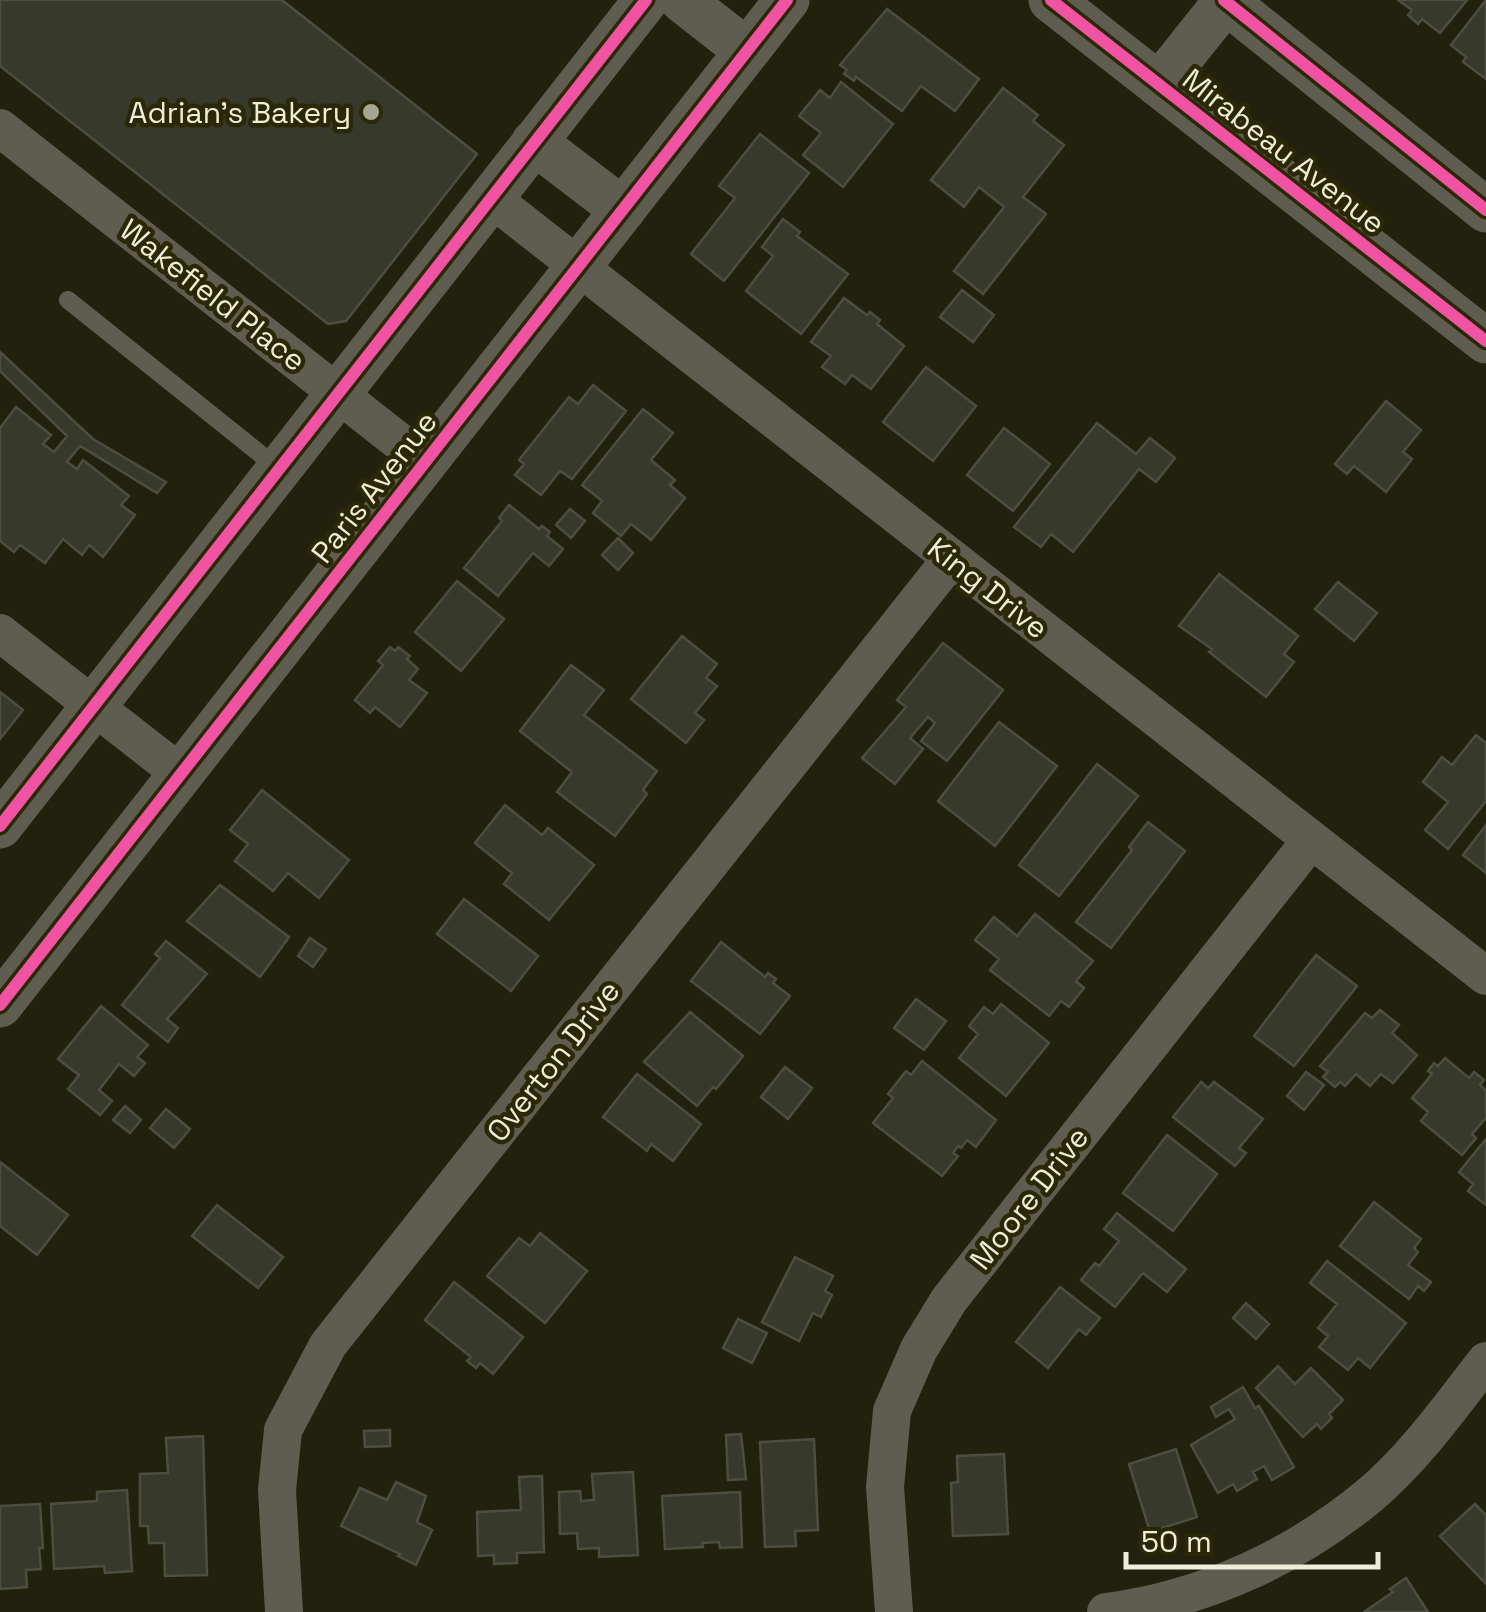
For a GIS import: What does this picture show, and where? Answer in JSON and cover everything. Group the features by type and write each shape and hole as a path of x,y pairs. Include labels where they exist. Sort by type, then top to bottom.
{"street":[{"path":"0,826 646,0"},
{"path":"682,0 747,51"},
{"name":"Paris Avenue","path":"0,1005 787,0"},
{"name":"Mirabeau Avenue","path":"1050,0 1486,342"},
{"path":"1159,85 1225,1 1486,210"},
{"name":"Wakefield Place","path":"0,128 425,462"},
{"path":"534,142 623,210"},
{"name":"King Drive","path":"491,198 1486,976"},
{"name":"Overton Drive","path":"284,1612 277,1490 283,1430 328,1345 952,559"},
{"path":"0,634 181,774"},
{"name":"Moore Drive","path":"894,1612 885,1487 892,1411 919,1348 949,1300 1312,840"},
{"path":"1106,1612 1148,1606 1236,1579 1304,1541 1370,1494 1428,1435 1486,1361"}],"lane":[{"path":"68,300 279,470"}],"building":[{"path":"0,0 282,0 477,154 346,321 328,324 0,66"},
{"path":"1398,0 1467,0 1440,33 1422,19 1418,24 1408,15 1412,10"},
{"path":"1486,0 1486,79 1463,62 1466,57 1451,45"},
{"path":"887,9 979,79 955,111 921,86 902,111 856,77 854,81 844,74 847,70 840,65"},
{"path":"841,82 893,124 843,187 803,155 821,133 799,116 820,90 830,98"},
{"path":"1003,88 1038,115 1033,121 1064,145 1023,197 1046,214 983,294 954,271 1004,207 979,187 964,207 931,180"},
{"path":"760,134 809,173 724,281 691,254 735,198 719,186"},
{"path":"783,219 800,232 797,236 848,274 801,334 746,291 773,256 762,247"},
{"path":"962,290 994,315 973,342 940,317"},
{"path":"844,298 880,320 877,324 904,346 871,389 852,375 845,384 822,367 831,356 811,342"},
{"path":"0,352 93,439 166,482 157,493 80,446 67,462 77,469 83,460 129,496 121,505 135,515 103,557 89,545 82,555 63,539 45,563 20,545 14,552 0,541 0,428 16,407 51,435 43,444 54,452 67,436 0,371"},
{"path":"926,367 976,406 933,461 883,422"},
{"path":"593,385 626,411 572,479 560,471 541,495 515,475 524,464 519,460 569,397 578,404"},
{"path":"1386,401 1421,430 1403,452 1412,459 1386,492 1354,466 1347,474 1335,464"},
{"path":"643,409 673,433 651,460 675,480 670,485 685,498 651,540 631,524 621,536 593,513 602,501 582,485"},
{"path":"1097,423 1136,454 1150,438 1175,458 1156,482 1139,469 1073,552 1051,534 1041,547 1014,527"},
{"path":"1004,428 1050,464 1013,511 967,475"},
{"path":"509,505 539,529 542,526 550,532 547,536 563,549 549,566 533,553 498,596 464,568 502,521 499,518"},
{"path":"570,509 585,521 571,538 556,525"},
{"path":"618,538 633,553 618,570 602,555"},
{"path":"1219,574 1298,636 1284,654 1294,662 1266,697 1209,652 1212,649 1179,626"},
{"path":"457,581 504,619 461,671 415,632"},
{"path":"1338,582 1377,613 1354,641 1315,609"},
{"path":"682,636 717,664 706,678 717,686 695,713 704,720 686,743 631,699"},
{"path":"943,643 1003,690 947,761 921,741 935,723 928,717 910,738 923,749 895,784 862,758 906,707 897,700"},
{"path":"390,647 395,651 398,647 410,656 407,659 418,669 409,680 427,693 400,727 375,707 370,713 355,700 383,665 378,661"},
{"path":"571,665 604,690 584,715 657,771 643,790 647,794 615,836 557,792 572,772 520,731"},
{"path":"0,692 23,710 0,739"},
{"path":"999,722 1057,766 995,846 938,801"},
{"path":"1476,735 1486,743 1486,801 1448,849 1425,830 1448,802 1423,782 1442,757 1452,765"},
{"path":"1097,764 1138,796 1059,896 1019,865"},
{"path":"262,790 349,860 319,898 288,873 273,891 235,861 248,844 230,830"},
{"path":"505,805 542,835 548,828 594,865 549,920 504,884 512,873 475,843"},
{"path":"1148,822 1185,851 1111,948 1076,922 1132,850 1129,847"},
{"path":"1486,825 1486,873 1463,855"},
{"path":"220,885 289,937 260,977 187,921"},
{"path":"464,899 538,956 511,991 437,934"},
{"path":"1035,914 1093,961 1076,981 1084,988 1069,1007 1061,1001 1049,1016 990,970 999,959 975,940 994,917 1017,936"},
{"path":"310,938 326,949 313,967 298,956"},
{"path":"166,941 207,974 167,1019 178,1028 168,1042 122,1005 160,958 155,954"},
{"path":"721,942 765,977 768,973 776,979 773,983 790,996 760,1034 691,981"},
{"path":"1316,955 1357,986 1294,1066 1254,1036"},
{"path":"916,999 946,1021 924,1050 894,1028"},
{"path":"1001,1004 1049,1043 1006,1096 959,1058 978,1034 969,1026 984,1007 993,1014"},
{"path":"101,1006 148,1045 137,1057 145,1063 134,1076 119,1064 99,1090 112,1101 100,1115 68,1089 79,1075 58,1059"},
{"path":"1380,1010 1399,1025 1392,1033 1417,1055 1393,1083 1381,1074 1370,1086 1356,1074 1345,1086 1340,1082 1335,1087 1323,1077 1328,1072 1320,1066 1365,1013 1372,1018"},
{"path":"690,1012 743,1056 697,1106 644,1062"},
{"path":"1445,1058 1469,1078 1474,1072 1484,1080 1480,1085 1486,1091 1486,1118 1472,1134 1476,1138 1462,1155 1421,1121 1428,1112 1412,1098 1432,1074 1428,1071 1434,1063 1438,1066"},
{"path":"922,1061 996,1120 976,1147 967,1140 961,1148 958,1146 953,1153 958,1156 942,1176 873,1123 893,1098 888,1094 906,1071 911,1075"},
{"path":"785,1067 812,1088 788,1119 761,1097"},
{"path":"1306,1072 1324,1085 1304,1110 1287,1096"},
{"path":"637,1074 701,1124 673,1161 651,1144 647,1151 603,1117"},
{"path":"1201,1082 1208,1088 1214,1082 1263,1119 1239,1148 1246,1153 1235,1166 1173,1117"},
{"path":"125,1106 141,1120 130,1133 113,1120"},
{"path":"166,1109 190,1129 174,1148 150,1128"},
{"path":"1167,1135 1217,1174 1173,1231 1123,1193"},
{"path":"1486,1139 1486,1205 1468,1191 1473,1184 1459,1172"},
{"path":"0,1162 68,1215 37,1255 0,1226"},
{"path":"1374,1202 1421,1239 1414,1248 1418,1252 1408,1265 1431,1282 1424,1291 1418,1286 1409,1299 1340,1246"},
{"path":"217,1205 283,1257 258,1288 192,1236"},
{"path":"1117,1213 1186,1269 1167,1292 1143,1273 1115,1307 1081,1280 1095,1263 1099,1266 1119,1241 1104,1229"},
{"path":"540,1233 587,1271 545,1323 487,1276 519,1238 530,1246"},
{"path":"795,1257 833,1276 825,1291 832,1295 821,1317 813,1313 799,1341 762,1322"},
{"path":"1327,1261 1406,1323 1370,1368 1358,1358 1348,1370 1319,1347 1328,1336 1318,1328 1337,1304 1310,1283"},
{"path":"454,1282 523,1337 493,1374 480,1363 476,1368 467,1361 471,1357 425,1320"},
{"path":"1060,1287 1100,1318 1086,1335 1079,1329 1048,1368 1016,1342"},
{"path":"1246,1303 1269,1324 1256,1339 1233,1318"},
{"path":"738,1319 767,1333 752,1363 723,1348"},
{"path":"1278,1366 1295,1384 1311,1368 1343,1400 1321,1429 1317,1424 1303,1437 1256,1388"},
{"path":"1243,1387 1255,1408 1259,1406 1294,1467 1272,1480 1264,1466 1253,1472 1257,1479 1237,1491 1233,1484 1218,1493 1191,1445 1235,1419 1229,1409 1216,1417 1211,1407"},
{"path":"390,1430 390,1446 365,1447 364,1431"},
{"path":"741,1434 746,1479 728,1480 726,1435"},
{"path":"203,1436 207,1575 165,1576 164,1543 149,1543 148,1526 140,1526 140,1474 168,1473 166,1438"},
{"path":"814,1439 818,1530 795,1531 796,1546 765,1547 760,1442"},
{"path":"1176,1449 1197,1517 1150,1532 1129,1464"},
{"path":"1004,1454 1008,1534 953,1536 951,1483 958,1482 957,1456"},
{"path":"633,1472 638,1555 599,1557 599,1548 578,1549 577,1533 560,1534 559,1492 580,1491 581,1501 594,1500 592,1474"},
{"path":"542,1476 544,1552 517,1553 517,1563 494,1564 494,1555 478,1556 477,1512 521,1510 519,1477"},
{"path":"396,1482 426,1496 417,1522 432,1530 416,1565 341,1526 360,1488 387,1500"},
{"path":"127,1490 132,1571 105,1573 104,1566 54,1569 51,1504 97,1501 97,1492"},
{"path":"740,1492 742,1547 720,1548 719,1542 665,1549 662,1496"},
{"path":"40,1504 41,1569 26,1570 27,1587 0,1589 0,1506"},
{"path":"1475,1504 1486,1515 1486,1584 1440,1536"},
{"path":"1406,1578 1428,1612 1364,1612 1393,1592 1390,1589"}],"cycle path":[{"path":"0,826 646,0"},
{"path":"0,1005 787,0"},
{"path":"1051,0 1486,341"},
{"path":"1224,0 1486,210"}],"place":[{"name":"Adrian's Bakery","path":"371,112"}]}
